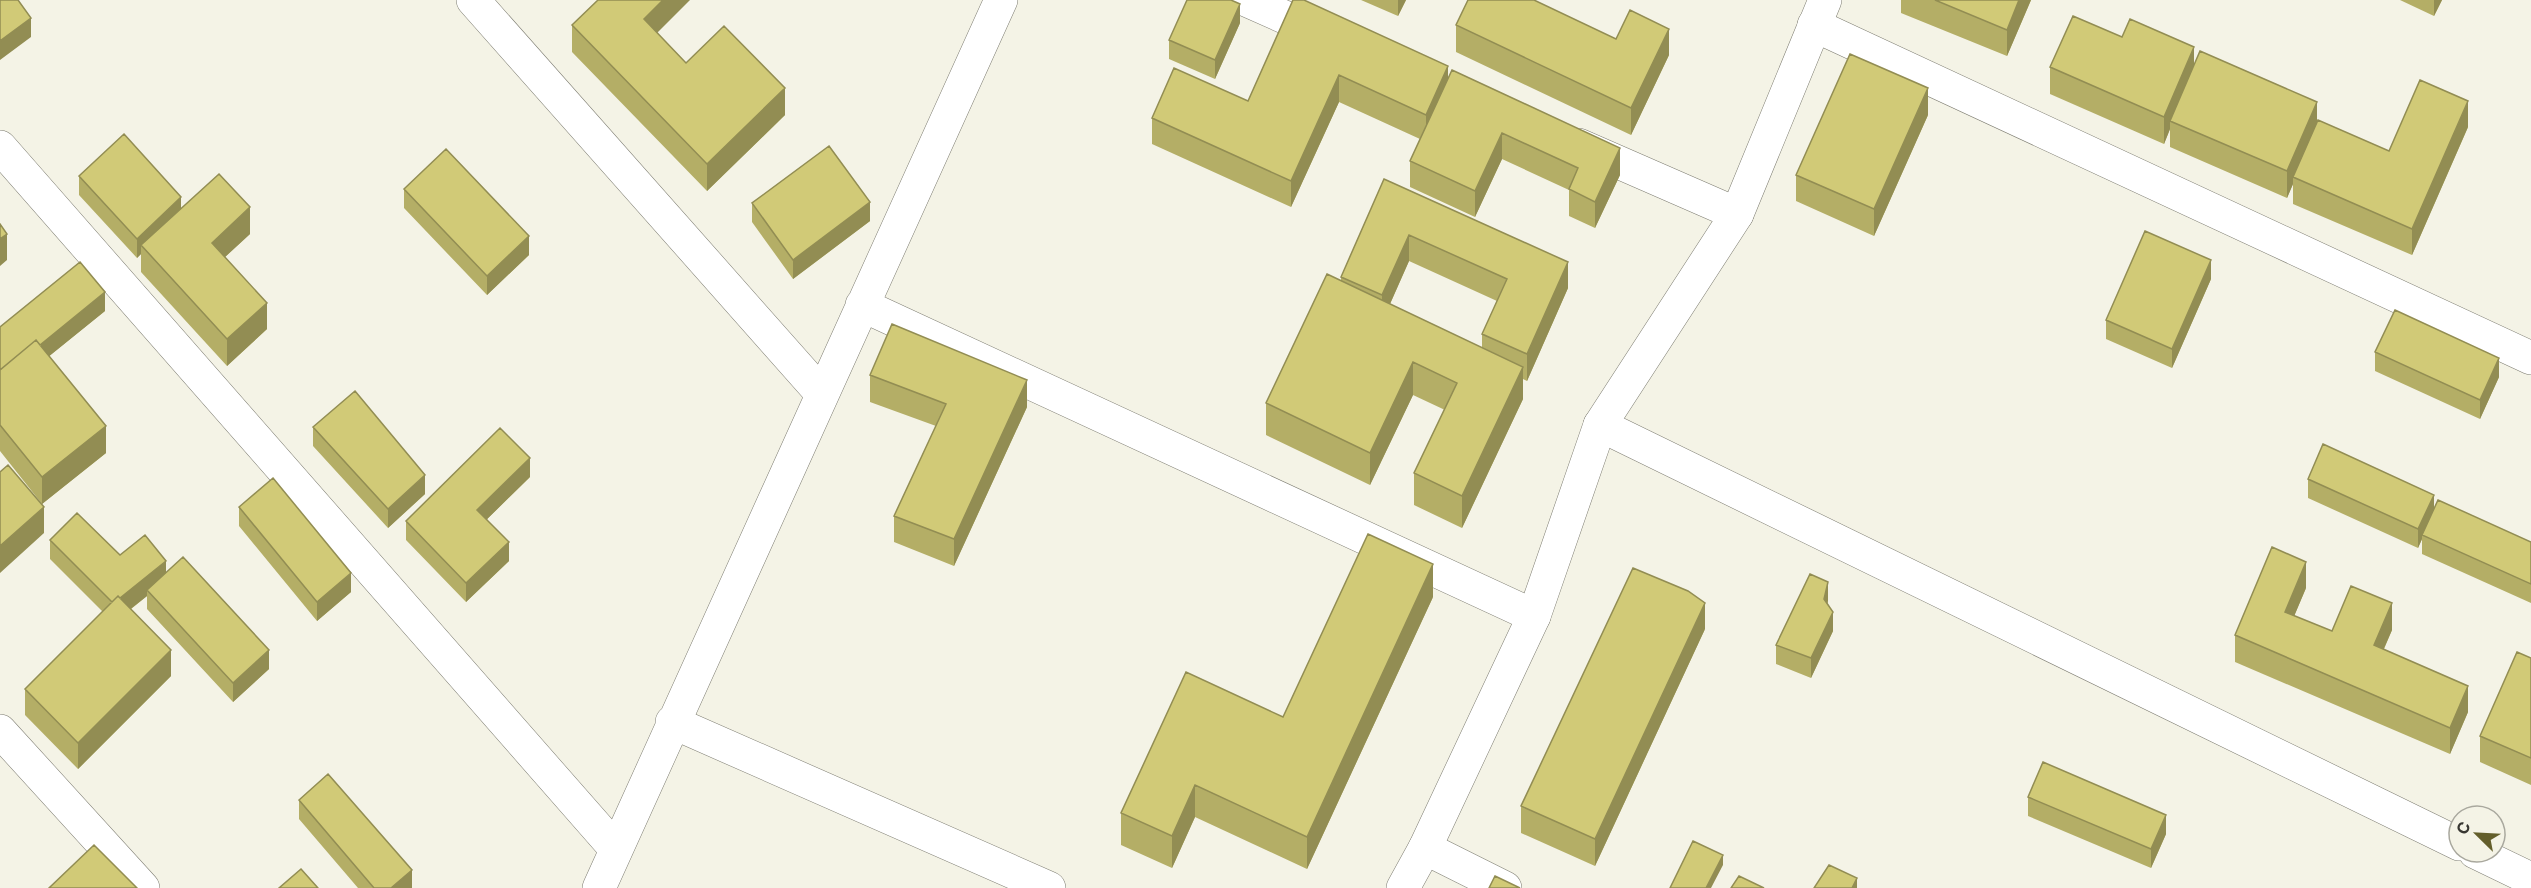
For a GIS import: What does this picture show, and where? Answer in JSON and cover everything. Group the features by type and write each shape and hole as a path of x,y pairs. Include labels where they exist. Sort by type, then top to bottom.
{"street":[{"path":"473,0 822,394"},
{"path":"599,888 672,722 1001,0"},
{"path":"1246,0 1355,48"},
{"path":"1403,888 1425,848 1534,616 1600,425 1737,214 1820,13 2531,358"},
{"path":"1551,133 1737,214"},
{"path":"0,147 615,848"},
{"path":"862,305 1534,616"},
{"path":"1600,425 2447,838"},
{"path":"672,722 1049,888"},
{"path":"0,731 143,888"},
{"path":"1425,848 1505,888"},
{"path":"2500,864 2531,879"}],"building":[{"path":"0,0 18,0 31,18 0,41"},
{"path":"598,0 663,0 644,19 686,63 724,26 785,88 707,164 572,25"},
{"path":"1187,0 1231,0 1240,4 1215,60 1169,40"},
{"path":"1293,0 1304,0 1448,66 1426,115 1339,75 1291,181 1152,118 1174,68 1248,101"},
{"path":"1468,0 1534,0 1616,39 1630,10 1669,29 1631,108 1456,25"},
{"path":"1935,0 2019,0 2007,30"},
{"path":"2073,16 2122,37 2130,19 2194,47 2164,117 2050,67"},
{"path":"2200,51 2317,102 2287,171 2170,121"},
{"path":"1850,54 1928,88 1874,209 1796,175"},
{"path":"1452,70 1620,148 1595,202 1569,189 1578,168 1502,133 1475,191 1410,161"},
{"path":"2420,80 2468,101 2412,229 2293,177 2318,120 2389,151"},
{"path":"124,134 181,197 137,239 79,176"},
{"path":"829,146 870,202 793,260 752,203"},
{"path":"446,149 529,236 487,276 404,189"},
{"path":"219,174 250,207 212,243 267,303 227,339 141,245"},
{"path":"1384,179 1568,262 1527,354 1482,334 1507,279 1409,235 1382,295 1341,277"},
{"path":"0,224 7,234 0,239"},
{"path":"2145,231 2211,260 2172,349 2106,320"},
{"path":"80,262 105,292 40,345 36,340 0,370 0,327"},
{"path":"1327,274 1523,367 1462,496 1414,473 1457,383 1413,362 1370,453 1266,403"},
{"path":"2395,310 2499,358 2480,400 2375,352"},
{"path":"892,324 1027,380 954,539 894,516 946,404 870,375"},
{"path":"36,340 106,426 42,477 0,425 0,370"},
{"path":"355,391 425,475 388,509 313,427"},
{"path":"500,428 530,458 477,510 509,542 466,583 406,521"},
{"path":"2323,444 2434,495 2418,529 2308,479"},
{"path":"8,465 44,507 0,546 0,472"},
{"path":"273,478 351,573 317,602 239,507"},
{"path":"2438,500 2531,542 2531,584 2422,535"},
{"path":"77,513 120,555 145,535 166,561 112,602 50,540"},
{"path":"1368,534 1433,564 1307,837 1195,785 1172,836 1121,813 1186,672 1283,717"},
{"path":"2272,547 2306,562 2285,612 2332,631 2351,586 2392,603 2374,645 2468,686 2450,728 2235,635"},
{"path":"183,557 269,650 233,683 147,590"},
{"path":"1633,568 1688,591 1705,603 1595,839 1521,806"},
{"path":"1810,574 1828,582 1824,599 1833,612 1811,658 1776,645"},
{"path":"118,596 171,650 78,743 25,689"},
{"path":"2517,652 2531,658 2531,758 2480,736"},
{"path":"2043,762 2166,815 2151,849 2028,797"},
{"path":"328,774 412,870 391,888 374,888 299,800"},
{"path":"1693,841 1723,855 1706,888 1670,888"},
{"path":"94,845 137,888 49,888"},
{"path":"1829,865 1857,878 1852,888 1814,888"},
{"path":"301,869 318,888 279,888"},
{"path":"1495,876 1520,888 1489,888"},
{"path":"1739,876 1764,888 1731,888"}]}
